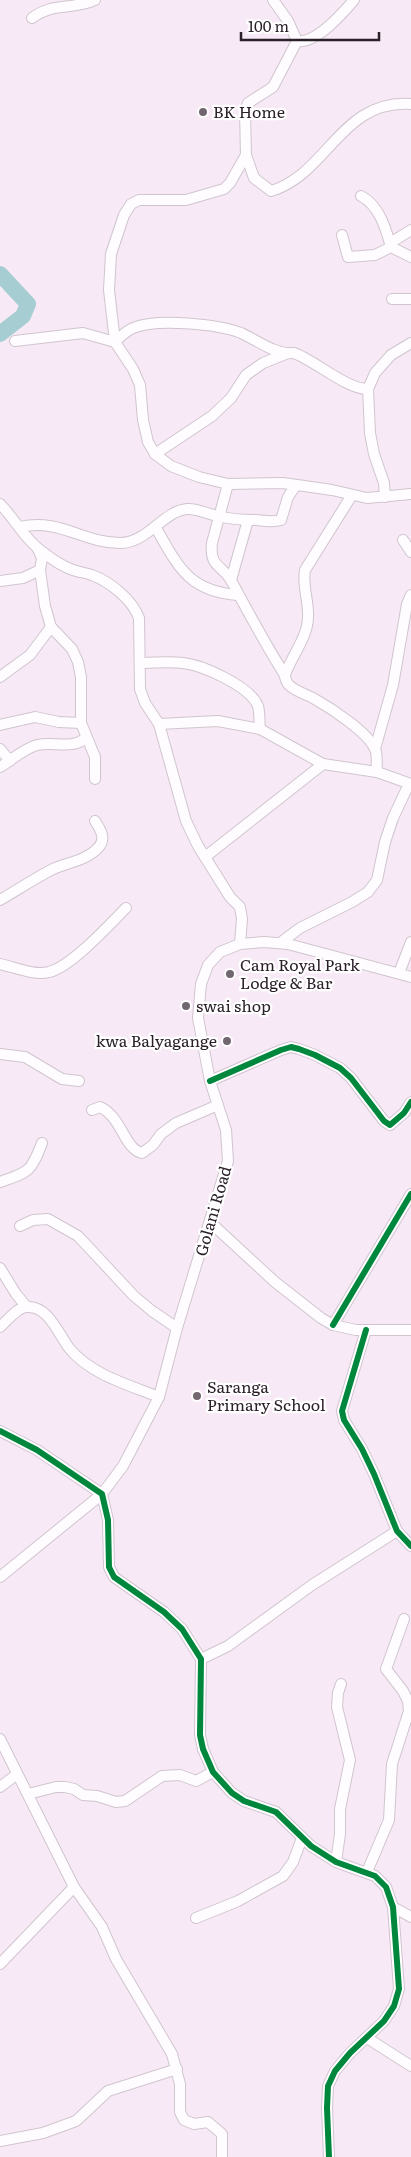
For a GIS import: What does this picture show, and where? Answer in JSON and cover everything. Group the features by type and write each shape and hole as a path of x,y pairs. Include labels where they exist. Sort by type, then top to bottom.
{"street":[{"path":"32,18 44,10 88,3 95,0"},
{"path":"273,0 288,21 297,41"},
{"path":"297,41 310,40 320,34 354,0"},
{"path":"297,41 276,82 268,92 248,104 245,111 246,155 254,178 271,191 300,176 340,134 362,115 380,106 397,103 411,104"},
{"path":"246,155 230,184 224,189 186,200 139,200 131,204 120,224 111,254 109,290 115,342 133,369 140,385 143,420 148,442 155,454 171,466 199,477 228,484 296,484 367,498 411,494"},
{"path":"361,196 369,201 384,226 390,245 411,257"},
{"path":"342,235 348,257 375,255 411,230"},
{"path":"392,299 411,299"},
{"path":"115,342 129,330 142,325 188,324 240,333 272,348 288,353"},
{"path":"15,341 83,333 115,342"},
{"path":"385,496 384,483 374,454 370,433 368,388 375,373 390,355 411,343"},
{"path":"155,454 212,416 232,398 246,375 263,363 288,353 294,352 302,356 349,384 362,389 368,388"},
{"path":"228,484 212,544 211,557 231,580 259,635 285,675 289,685 317,700 350,724 375,749"},
{"path":"20,527 47,524 101,540 119,543 130,542 156,528 177,511 189,509 220,517 273,522 281,520 288,497 296,484"},
{"path":"285,675 308,618 303,580 304,570 352,495"},
{"path":"0,504 38,549 42,558 40,570 45,606 51,628 72,648 78,662 81,677 81,723 95,757 94,779"},
{"path":"231,580 248,520"},
{"path":"156,528 172,556 193,582 219,593 237,595"},
{"path":"403,540 411,552"},
{"path":"38,549 55,561 108,583 123,595 136,612 139,618 140,689 145,703 158,724 186,821 205,857 230,897 240,907 242,919 240,944"},
{"path":"0,581 23,578 40,570"},
{"path":"377,772 375,749 392,692 404,622 411,594"},
{"path":"0,677 30,655 51,628"},
{"path":"140,663 187,664 206,669 229,680 253,698 258,705 260,729"},
{"path":"0,725 35,717 59,722 81,723"},
{"path":"158,724 218,721 260,729 323,764 377,772 410,784 393,818 385,842 377,880 368,892 300,928 280,943"},
{"path":"0,767 21,753 38,745 71,745 86,738"},
{"path":"0,750 10,761"},
{"path":"205,857 323,764"},
{"path":"0,900 52,869 71,863 98,849 103,838 102,832 94,822"},
{"path":"0,964 34,972 49,972 88,946 126,908"},
{"name":"Golani Road","path":"0,1578 102,1494 123,1466 160,1397 177,1328 211,1223 228,1160 226,1130 210,1081 198,1018 202,984 208,965 220,952 240,944 264,942 280,943 411,977"},
{"path":"400,973 411,942"},
{"path":"210,1081 291,1047 315,1055 340,1068 351,1078 384,1121 390,1125 401,1117 411,1102"},
{"path":"0,1054 25,1056 62,1079 79,1081"},
{"path":"92,1110 100,1107 108,1110 123,1130 130,1145 134,1150 142,1153 153,1145 161,1134 176,1123 218,1105"},
{"path":"0,1182 22,1174 30,1168 42,1143"},
{"path":"333,1325 411,1194"},
{"path":"20,1226 33,1220 48,1219 78,1236 134,1296 177,1328"},
{"path":"211,1223 275,1282 321,1318 333,1325 366,1330 411,1330"},
{"path":"0,1268 26,1306 43,1312 69,1348 95,1370 160,1397"},
{"path":"0,1327 17,1311 26,1306"},
{"path":"366,1330 342,1411 344,1420 362,1449 374,1474 397,1531 411,1546"},
{"path":"0,1431 37,1450 102,1494 108,1520 109,1567 114,1577 164,1612 182,1629 201,1659 200,1734 203,1749 213,1772 232,1793 244,1801 276,1812 292,1825 311,1846 336,1862 375,1876 386,1887 393,1907 400,1990 394,2006 384,2021 345,2059 335,2072 328,2086 326,2108 329,2157"},
{"path":"201,1659 228,1646 312,1585 397,1531"},
{"path":"367,1872 389,1820 392,1764 408,1711 408,1701 403,1691 386,1669 404,1619"},
{"path":"336,1862 340,1834 340,1809 350,1760 338,1707 341,1684"},
{"path":"0,1740 16,1775 28,1794 74,1886 102,1927 116,1959 165,2040 178,2069 180,2112 184,2120 194,2124 208,2122 216,2128 222,2134 222,2157"},
{"path":"28,1794 56,1787 65,1787 74,1789 83,1795 97,1796 116,1802 125,1801 162,1776 180,1774 196,1781 213,1772"},
{"path":"0,1787 16,1775"},
{"path":"196,1918 238,1901 283,1876 293,1862 302,1838"},
{"path":"0,1964 74,1886"},
{"path":"393,1907 411,1916"},
{"path":"367,2038 411,2066"},
{"path":"0,2141 43,2133 76,2122 100,2096 115,2087 178,2069"}],"waterway":[{"path":"0,274 28,304 23,316 0,334"}],"cycle path":[{"path":"210,1081 291,1047 315,1055 340,1068 351,1078 384,1121 390,1125 404,1113 411,1102"},
{"path":"333,1325 411,1194"},
{"path":"366,1330 342,1411 344,1420 362,1449 374,1474 397,1531 411,1546"},
{"path":"0,1431 37,1450 102,1494 108,1520 109,1567 114,1577 164,1612 182,1629 201,1659 200,1735 203,1749 213,1772 232,1793 244,1801 276,1812 311,1846 336,1862 375,1876 386,1887 393,1907 399,1989 394,2006 384,2021 350,2053 335,2071 328,2086 329,2157"}],"place":[{"name":"BK Home","path":"203,112"},
{"name":"Cam Royal Park Lodge & Bar","path":"230,974"},
{"name":"swai shop","path":"186,1006"},
{"name":"kwa Balyagange","path":"227,1041"},
{"name":"Saranga Primary School","path":"197,1396"}]}
